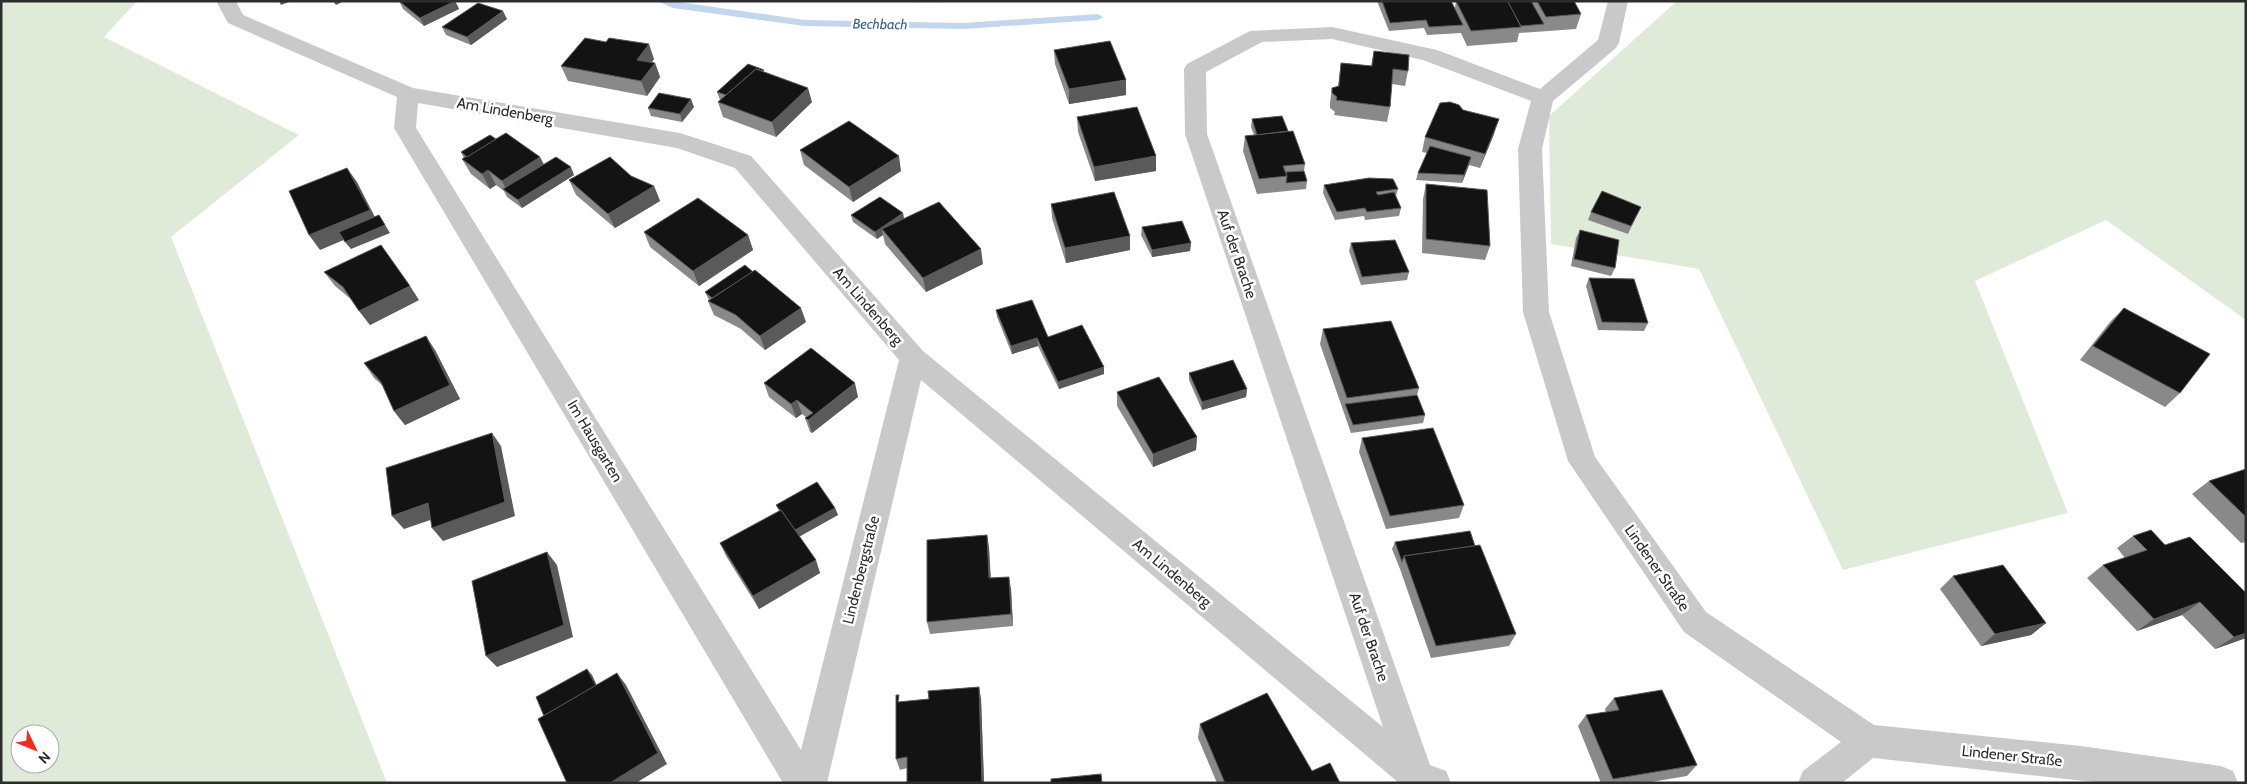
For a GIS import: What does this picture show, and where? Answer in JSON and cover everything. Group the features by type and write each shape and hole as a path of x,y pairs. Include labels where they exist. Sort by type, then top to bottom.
{"street":[{"name":"Am Lindenberg","path":"226,1 235,19 408,94 680,141 743,162 912,358 1423,780"},
{"path":"1543,98 1608,44 1618,1"},
{"name":"Auf der Brache","path":"1423,780 1196,134 1195,69 1258,36 1332,33 1429,55 1543,98"},
{"name":"Im Hausgarten","path":"408,94 405,128 802,783"},
{"name":"Lindener Straße","path":"1543,98 1530,148 1536,312 1582,461 1695,622 1868,741 2081,763 2221,783"},
{"name":"Lindenbergstraße","path":"810,783 912,358"},
{"path":"1815,783 1868,741"}],"path":[{"path":"916,1 940,1"}],"green space":[{"path":"1,1 137,1 104,37 299,135 171,237 387,783 1,783"},
{"path":"1677,1 2246,1 2246,320 2106,220 1975,281 2068,513 1843,570 1699,269 1551,244 1549,116"}],"building":[{"path":"399,1 455,1 420,18"},
{"path":"1382,1 1451,1 1463,25 1429,27 1426,20 1390,23"},
{"path":"1456,1 1508,1 1521,27 1471,31"},
{"path":"1531,1 1544,24 1521,26 1508,2"},
{"path":"1537,1 1574,1 1581,14 1546,17"},
{"path":"478,3 503,11 467,37 442,27"},
{"path":"585,38 606,42 609,38 649,44 637,60 655,63 641,81 561,66"},
{"path":"1110,41 1126,80 1069,89 1054,50"},
{"path":"1374,51 1409,55 1408,71 1393,69 1390,107 1336,100 1337,97 1332,93 1332,88 1339,86 1341,63 1372,66"},
{"path":"748,64 764,70 756,69 726,95 717,92"},
{"path":"756,69 808,88 772,122 718,102"},
{"path":"659,93 691,99 680,114 648,108"},
{"path":"1450,102 1459,105 1463,110 1499,119 1485,154 1425,137 1440,103"},
{"path":"1137,107 1156,156 1094,167 1077,117"},
{"path":"1282,116 1288,131 1257,135 1252,119"},
{"path":"849,121 899,156 849,187 800,150"},
{"path":"1293,131 1305,164 1283,166 1287,176 1259,179 1245,136"},
{"path":"506,133 540,157 502,181 488,170 482,174 462,159"},
{"path":"490,135 496,139 467,157 461,152"},
{"path":"1430,146 1471,157 1464,175 1418,173"},
{"path":"556,157 571,167 518,200 503,189"},
{"path":"610,157 631,176 654,186 608,214 569,180"},
{"path":"347,168 370,210 309,235 289,191"},
{"path":"1304,171 1307,181 1286,183 1286,172"},
{"path":"1369,178 1393,179 1398,189 1376,192 1378,195 1394,192 1401,208 1367,212 1365,208 1337,212 1324,185"},
{"path":"1426,184 1487,190 1490,246 1426,239"},
{"path":"1602,191 1641,207 1631,226 1591,212"},
{"path":"1114,192 1130,236 1065,248 1051,204"},
{"path":"880,197 903,213 875,232 851,215"},
{"path":"698,198 748,235 693,271 644,232"},
{"path":"939,202 981,249 923,278 882,229"},
{"path":"379,215 385,225 345,242 339,232"},
{"path":"1182,221 1191,243 1152,250 1142,227"},
{"path":"1580,230 1619,240 1615,268 1574,259"},
{"path":"1395,240 1409,272 1362,277 1351,243"},
{"path":"381,245 410,286 359,311 343,287 324,272"},
{"path":"745,265 753,272 712,298 705,292"},
{"path":"755,270 801,308 760,336 736,315 708,301"},
{"path":"1589,278 1634,279 1648,323 1602,322"},
{"path":"1032,300 1048,337 1082,325 1104,367 1058,382 1037,338 1011,346 996,310"},
{"path":"2124,308 2210,354 2180,393 2093,346"},
{"path":"1391,321 1419,388 1347,398 1323,329"},
{"path":"426,336 450,385 394,411 381,382 364,363"},
{"path":"811,348 855,383 808,420 805,418 813,413 797,400 791,404 764,383"},
{"path":"1233,360 1247,389 1202,402 1189,373"},
{"path":"1159,377 1197,437 1153,454 1117,392"},
{"path":"1417,395 1425,415 1353,425 1345,404"},
{"path":"1433,428 1464,505 1390,516 1362,438"},
{"path":"492,433 505,502 432,528 428,503 392,516 386,468"},
{"path":"2246,469 2246,517 2209,481"},
{"path":"817,482 835,508 795,530 776,505"},
{"path":"781,510 816,560 753,596 720,543"},
{"path":"2151,530 2165,545 2190,537 2246,593 2246,633 2234,637 2200,602 2154,619 2103,565 2147,550 2133,536"},
{"path":"1470,531 1475,546 1404,556 1402,562 1395,542"},
{"path":"987,535 989,578 1009,577 1011,614 927,622 927,540"},
{"path":"1480,545 1516,634 1436,646 1404,556"},
{"path":"547,552 564,625 486,656 472,581"},
{"path":"2003,565 2046,623 1995,634 1953,576"},
{"path":"587,669 596,686 544,716 536,697"},
{"path":"617,673 658,753 610,783 567,783 538,719"},
{"path":"979,687 982,783 907,783 907,757 896,759 896,695 899,695 898,702 929,699 928,691"},
{"path":"1662,690 1697,765 1613,779 1586,715 1619,710 1614,698"},
{"path":"1267,693 1312,771 1330,763 1340,783 1225,783 1200,724"},
{"path":"1101,774 1102,783 1051,783 1051,779"}],"waterway":[{"name":"Bechbach","path":"662,1 673,5 805,23 963,26 1098,17"}]}
